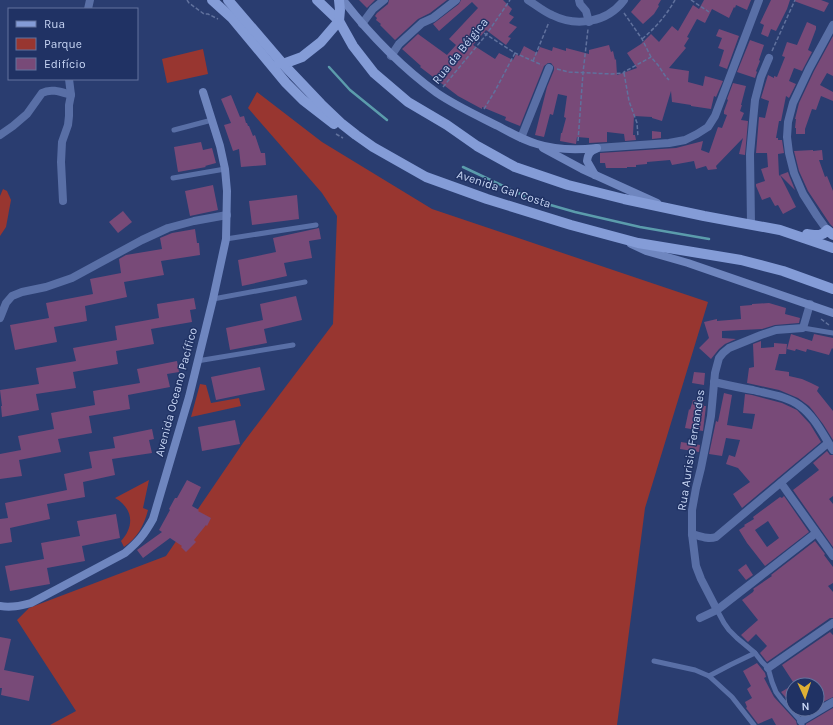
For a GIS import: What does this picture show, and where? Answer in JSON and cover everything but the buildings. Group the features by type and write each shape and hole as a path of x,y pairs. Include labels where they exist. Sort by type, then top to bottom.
{"main road":[{"path":"212,0 232,18 286,83 303,100 342,130 356,135"},
{"name":"Avenida Gal Costa","path":"228,0 283,64 342,124 373,147 426,177 487,199 571,225 638,243 741,260 783,271 833,289"},
{"name":"Avenida Gal Costa","path":"317,0 339,21 353,46 374,73 408,102 515,167 568,185 669,209 780,230 833,248"},
{"path":"262,55 275,62 283,64 302,57 321,42 339,21 339,0"},
{"path":"780,230 818,236 830,232"}],"street":[{"path":"342,0 391,56 438,93 478,117 521,138 537,144 582,169 669,209"},
{"path":"362,24 373,10 384,0"},
{"path":"391,56 399,44 422,23 433,18 456,0"},
{"path":"528,0 552,15 575,22 589,22 598,19 607,15 622,3"},
{"path":"579,0 580,4 586,11 589,22"},
{"path":"537,144 577,150 669,143 685,140 708,127 715,116 760,0"},
{"path":"830,232 817,216 803,194 794,173 787,137 788,122 793,103 809,69 833,25"},
{"path":"751,224 750,154 755,100 761,77 769,58"},
{"path":"521,138 549,68"},
{"path":"63,201 61,162 62,142 68,125 71,95 69,80"},
{"path":"0,135 27,114 42,93 53,90 71,95"},
{"name":"Avenida Oceano Pacífico","path":"0,606 10,607 31,603 125,553 144,535 153,519 198,361 226,239 227,191 225,169 220,146 203,92"},
{"path":"595,174 587,161 589,154 597,148"},
{"path":"0,318 6,303 12,296 72,278 142,240 168,228 194,221 227,215"},
{"path":"618,237 646,251 688,263 809,306 833,313"},
{"path":"803,328 809,306"},
{"name":"Rua Aurisio Fernandes","path":"717,610 696,566 692,534 692,510 696,488 702,468 715,373 719,358 729,348 761,335 776,330 803,328"},
{"path":"714,382 788,399 800,406 818,425 833,450"},
{"path":"692,534 709,538 716,537 828,443"},
{"path":"781,483 833,556"},
{"path":"700,618 717,610 816,533"},
{"path":"768,668 833,623"},
{"path":"802,723 833,702"}],"lane":[{"path":"174,130 212,120"},
{"path":"173,178 225,169"},
{"path":"226,239 316,225"},
{"path":"213,299 305,282"},
{"path":"803,328 833,333"},
{"path":"198,361 293,345"},
{"path":"717,610 729,630 755,653 768,668 776,692 802,723"},
{"path":"709,676 755,653"},
{"path":"654,661 695,670 709,676 732,697 754,725"}],"path":[{"path":"187,0 204,14 208,14 221,21"},
{"name":"Rua da Béigica","path":"438,93 486,35 510,0"},
{"path":"642,39 662,19 675,0"},
{"path":"691,0 709,12"},
{"path":"769,58 795,0"},
{"path":"622,3 651,57 669,80"},
{"path":"533,61 552,15"},
{"path":"577,150 583,73 589,22"},
{"path":"479,30 515,53 549,68 569,72 612,74 624,73 651,57"},
{"path":"478,117 495,91 515,53"},
{"path":"624,73 629,101 637,123 639,145"},
{"path":"336,133 342,138"},
{"path":"809,306 833,326"}],"green space":[{"path":"203,49 208,74 167,83 162,59"},
{"path":"257,92 322,142 432,209 708,302 645,508 617,725 50,725 76,711 17,620 29,608 166,556 243,443 333,324 337,216 322,193 248,108"},
{"path":"3,189 7,191 11,200 6,227 0,236 0,196"},
{"path":"200,384 206,385 211,403 239,398 241,406 191,417"},
{"path":"149,480 143,508 148,510 144,521 136,536 124,547 121,541 126,535 130,518 126,507 115,498"}],"waterway":[{"path":"329,67 350,90 387,120"},
{"path":"463,167 533,200 575,212 640,227 709,239"}]}
